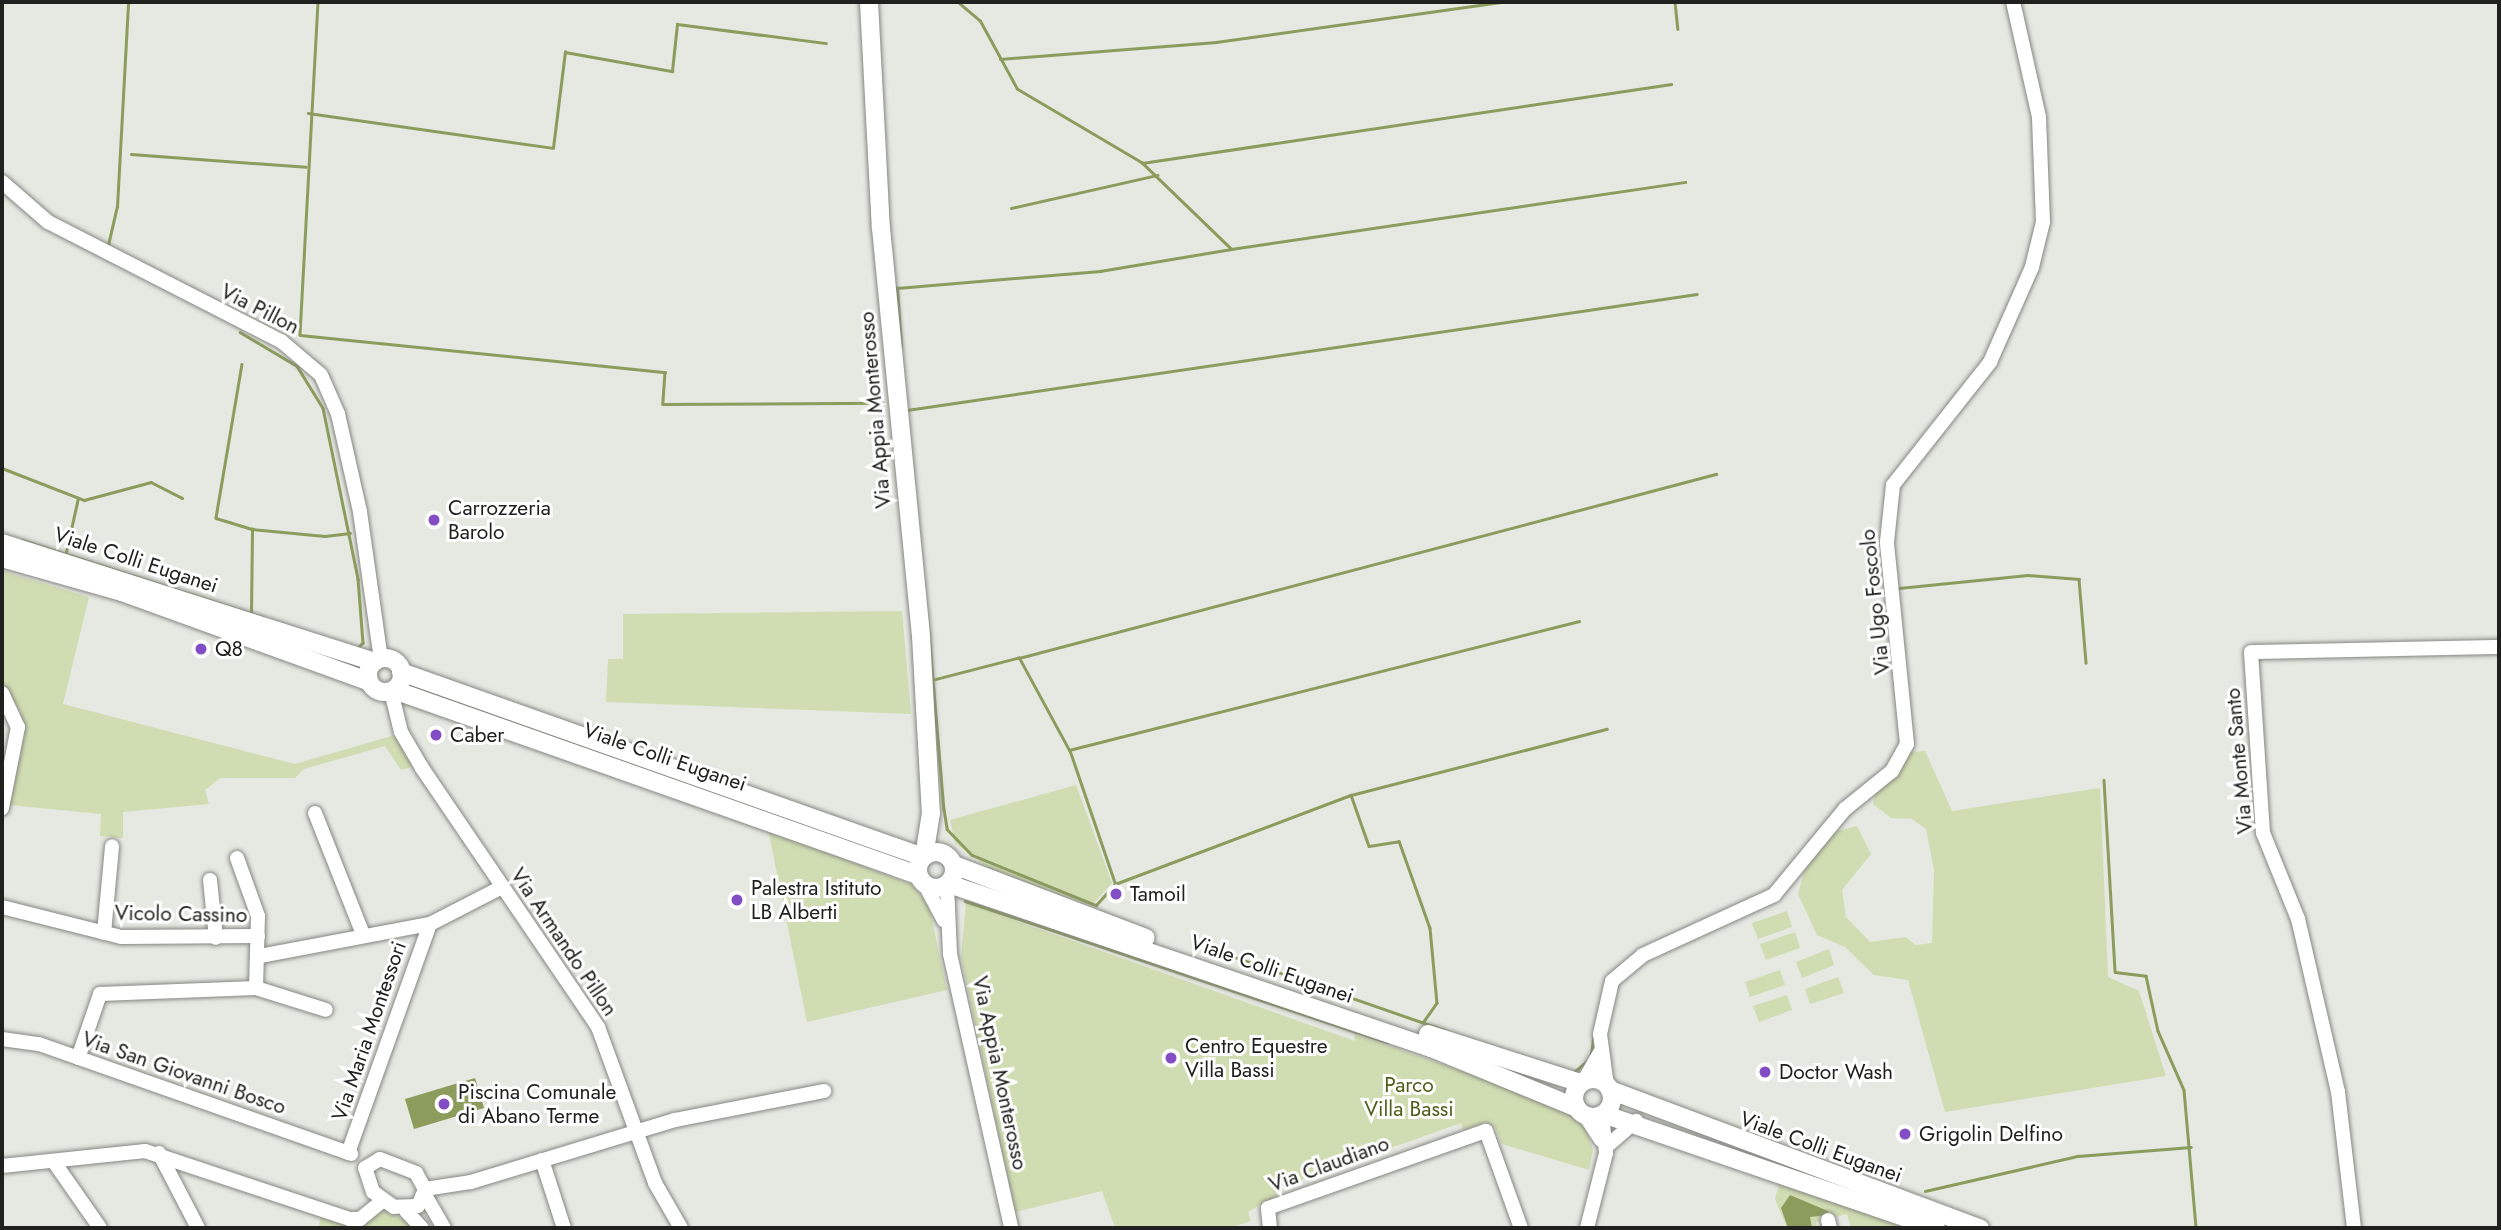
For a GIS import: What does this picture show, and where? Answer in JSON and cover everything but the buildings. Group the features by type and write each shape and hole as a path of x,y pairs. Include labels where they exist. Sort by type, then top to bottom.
{"main road":[{"name":"Via Appia Monterosso","path":"869,2 881,228 931,813 924,856"},
{"name":"Viale Colli Euganei","path":"2,543 377,660 396,663 401,672 924,856 949,859 1153,940 1582,1082 1608,1088 1980,1228"},
{"name":"Viale Colli Euganei","path":"2,558 122,593 368,681 380,692 392,691 922,880 948,884 1432,1048 1591,1113 1636,1121 1936,1228"},
{"path":"368,681 377,660"},
{"path":"392,691 401,672"},
{"name":"Via Appia Monterosso","path":"931,813 949,859"},
{"path":"922,880 924,856"},
{"path":"948,884 949,859"},
{"path":"1582,1082 1591,1113"},
{"path":"1591,1113 1608,1088"}],"street":[{"name":"Via Ugo Foscolo","path":"1608,1088 1601,1051 1601,1014 1624,967 1781,890 1838,817 1896,765 1907,744 1887,542 1893,485 1990,362 2032,267 2043,222 2040,128 2013,2"},
{"name":"Via Pillon","path":"2,182 48,222 281,341 314,367 338,414 376,614 377,660"},
{"name":"Via Monte Santo","path":"2354,1228 2338,1092 2298,919 2263,833 2251,652 2499,647"},
{"name":"Via Armando Pillon","path":"392,691 409,747 598,1027 637,1131 681,1228"},
{"path":"2,693 18,727 2,808"},
{"path":"315,813 363,934"},
{"path":"104,933 112,846"},
{"path":"237,858 258,916 258,936"},
{"path":"210,880 216,938"},
{"name":"Via Appia Monterosso","path":"922,880 946,927"},
{"name":"Via Appia Monterosso","path":"948,884 946,927 1011,1228"},
{"name":"Vicolo Cassino","path":"260,956 363,934 430,924 502,887"},
{"name":"Vicolo Cassino","path":"2,908 104,933 216,938 258,936 260,956 256,988"},
{"name":"Via Maria Montessori","path":"350,1153 430,924"},
{"path":"78,1058 100,994 256,988 326,1010"},
{"name":"Via San Giovanni Bosco","path":"2,1039 78,1058 350,1153 380,1159 416,1173 444,1228"},
{"name":"Via Ugo Foscolo","path":"1582,1082 1601,1051"},
{"path":"405,1211 425,1192 637,1131 824,1091"},
{"path":"1591,1113 1606,1147"},
{"path":"1587,1228 1606,1147 1636,1121"},
{"name":"Via Claudiano","path":"1270,1228 1268,1208 1486,1131 1521,1228"},
{"path":"2,1166 159,1153 350,1219 360,1219 382,1201"},
{"path":"159,1153 198,1228"},
{"path":"350,1153 382,1201 405,1211 422,1228"},
{"path":"366,1180 367,1164 380,1159"},
{"path":"542,1160 564,1228"},
{"path":"54,1162 100,1228"}],"green space":[{"path":"2,571 89,597 63,704 295,764 395,735 414,766 401,770 385,746 304,769 295,778 220,778 205,790 209,804 123,812 123,838 100,836 101,814 9,805 24,729 21,711 2,687"},
{"path":"902,611 911,714 606,702 608,659 623,659 623,614"},
{"path":"1925,751 1952,811 2100,788 2108,977 2139,991 2166,1076 1945,1112 1908,980 1874,975 1845,947 1817,935 1798,894 1807,862 1829,833 1857,826 1871,854 1842,890 1846,917 1870,942 1906,937 1915,945 1932,943 1934,870 1926,829 1912,819 1891,818 1873,804 1876,788 1908,752"},
{"path":"1076,785 1112,883 1091,906 990,869 955,843 950,820"},
{"path":"768,829 912,885 929,906 947,990 807,1022"},
{"name":"Centro Equestre Villa Bassi","path":"966,903 1355,1041 1354,1034 1558,1104 1585,1128 1593,1150 1589,1170 1502,1144 1495,1127 1485,1123 1463,1130 1461,1123 1275,1189 1277,1196 1248,1212 1251,1221 1229,1228 1115,1228 1102,1191 1015,1212 961,956"},
{"path":"1787,911 1792,927 1758,939 1752,923"},
{"path":"1795,932 1800,948 1766,960 1760,944"},
{"path":"1829,949 1834,965 1802,978 1796,962"},
{"path":"1780,970 1785,985 1750,997 1745,982"},
{"path":"1838,977 1844,993 1810,1004 1805,989"},
{"path":"1787,995 1792,1010 1759,1022 1753,1006"},
{"path":"1780,1181 1909,1228 1851,1228 1847,1214 1816,1222 1817,1228 1787,1228 1775,1199"},
{"path":"386,1209 416,1228 318,1228 322,1214 360,1225"}],"shaded area":[{"name":"Piscina Comunale di Abano Terme","path":"475,1078 484,1108 414,1129 405,1099"},
{"path":"1790,1195 1828,1211 1829,1215 1810,1217 1812,1228 1788,1228 1781,1208"}],"waterway":[{"path":"108,245 117,207 128,2"},
{"path":"318,2 300,335 665,372 663,404 883,403"},
{"path":"901,347 897,288 1100,271 1231,249 1142,163 1017,89 980,21 957,2"},
{"path":"1000,59 1216,42 1502,2"},
{"path":"1675,2 1678,29"},
{"path":"308,113 553,148 565,52 672,71 677,24 826,43"},
{"path":"1142,163 1671,84"},
{"path":"131,154 306,167"},
{"path":"1011,208 1157,175"},
{"path":"1231,249 1685,182"},
{"path":"907,410 1697,294"},
{"path":"240,332 297,366 323,408 358,579 363,643 358,648"},
{"path":"242,364 216,518 252,529 325,536 350,533"},
{"path":"2,468 84,500 151,482 182,498"},
{"path":"1019,658 1716,474"},
{"path":"66,552 78,498"},
{"path":"251,613 252,529"},
{"path":"22,540 265,618"},
{"path":"1899,588 2027,575 2079,579 2086,663"},
{"path":"1069,750 1579,621"},
{"path":"929,632 947,829 972,855 1096,905 1115,884 1070,752 1019,658 934,680"},
{"path":"1115,884 1351,795 1607,729"},
{"path":"2104,780 2115,972 2146,976 2158,1031 2184,1090 2196,1228"},
{"path":"1351,795 1369,846 1399,841 1430,928 1437,1003 1423,1023"},
{"path":"965,901 1387,1042"},
{"path":"1206,947 1444,1030"},
{"path":"1591,1055 1593,1038"},
{"path":"1574,1072 1587,1061"},
{"path":"1925,1191 2078,1156 2191,1147"}],"place":[{"name":"Carrozzeria Barolo","path":"434,520"},
{"name":"Q8","path":"201,649"},
{"name":"Caber","path":"436,735"},
{"name":"Tamoil","path":"1116,894"},
{"name":"Palestra Istituto LB Alberti","path":"737,900"},
{"name":"Centro Equestre Villa Bassi","path":"1171,1058"},
{"name":"Doctor Wash","path":"1765,1072"},
{"name":"Piscina Comunale di Abano Terme","path":"444,1104"},
{"name":"Grigolin Delfino","path":"1905,1134"}],"park label":[{"name":"Parco Villa Bassi","path":"1409,1097"}]}
